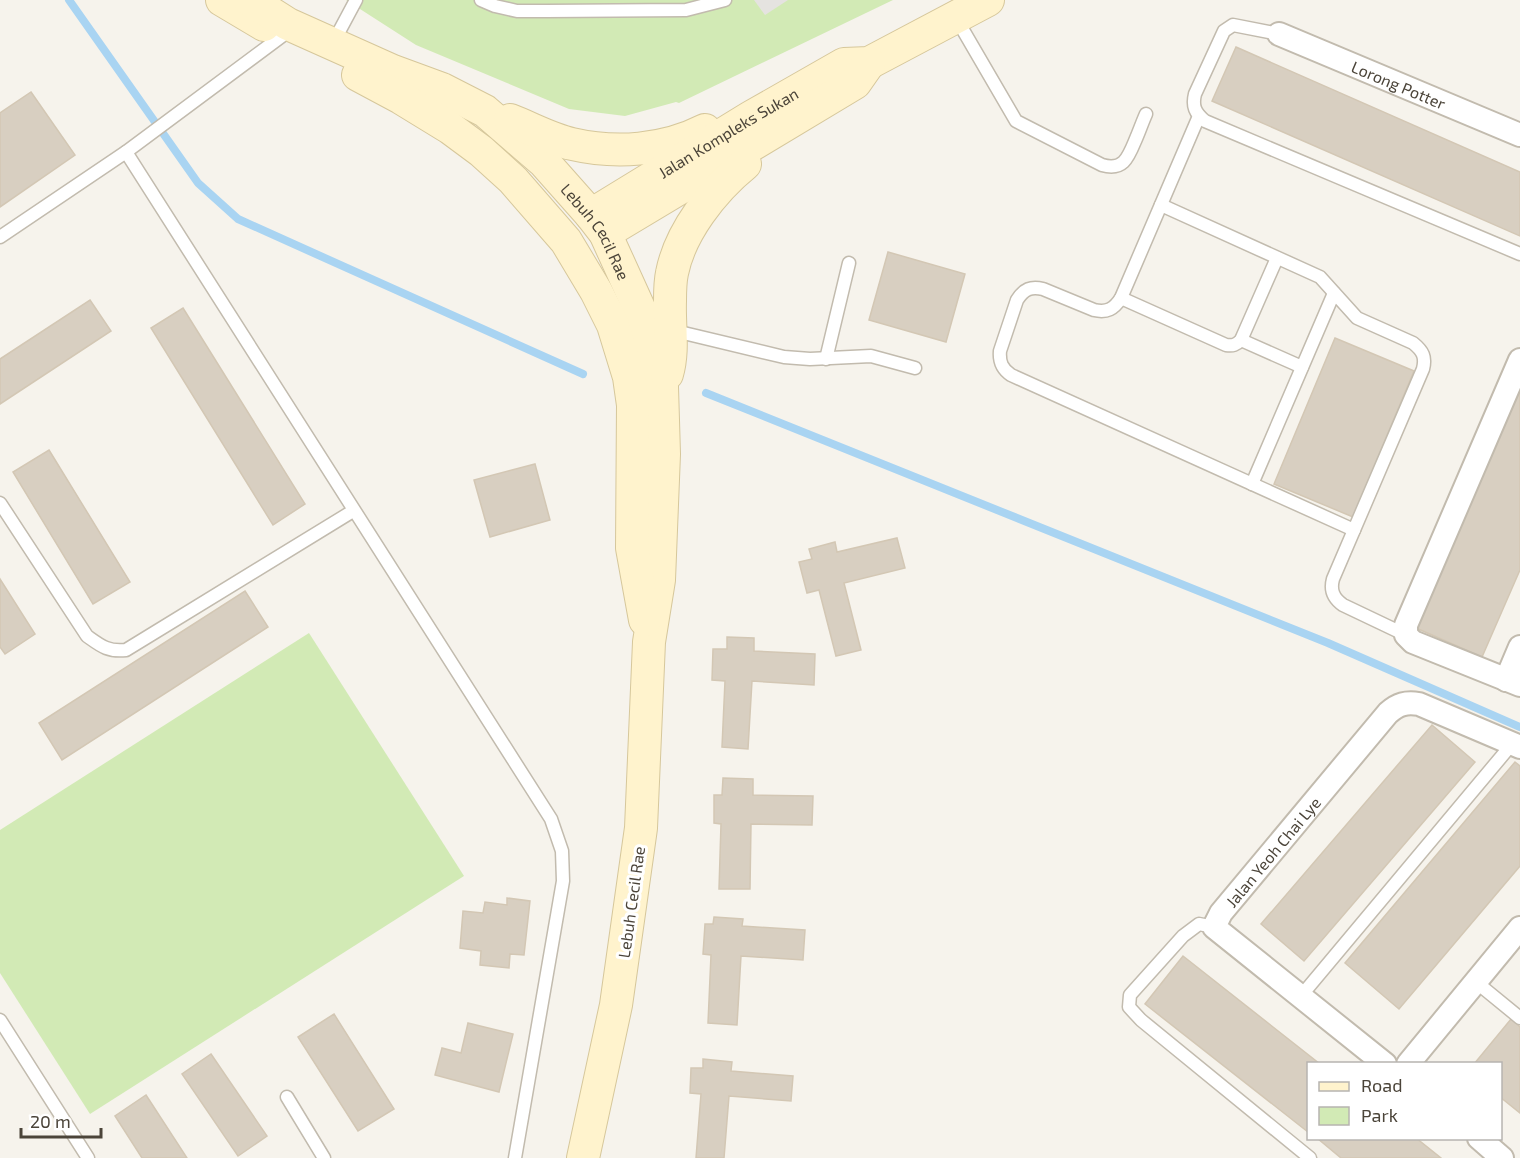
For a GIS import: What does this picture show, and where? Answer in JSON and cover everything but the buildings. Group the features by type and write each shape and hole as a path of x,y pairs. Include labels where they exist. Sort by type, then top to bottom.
{"street":[{"name":"Lebuh Cecil Rae","path":"222,0 282,36 401,98 450,128 513,180 566,241 613,325 629,377 633,405 632,548 649,642"},
{"name":"Lebuh Cecil Rae","path":"250,0 288,24 393,71 442,89 485,111 544,162 595,226 640,310 662,387 664,454 659,580 649,642 641,828 616,1005 583,1158"},
{"name":"Jalan Kompleks Sukan","path":"595,226 758,127 855,83 869,63 988,0"},
{"name":"Lorong Potter","path":"1279,34 1520,135"},
{"path":"485,111 571,144 592,148 646,148 676,142 719,123 758,127 748,162 717,189 679,250 672,273 670,364 662,387"},
{"path":"481,152 501,157 530,177 567,217 576,223 595,226 589,251 627,334 624,358"},
{"path":"1520,360 1406,625 1406,635 1413,642 1513,683 1520,647"},
{"name":"Jalan Yeoh Chai Lye","path":"1214,927 1221,913 1395,707 1402,704 1419,704 1516,746"},
{"path":"1214,927 1383,1062"},
{"path":"1410,1062 1520,928"}],"lane":[{"path":"332,44 356,0"},
{"path":"481,0 517,11 686,10 725,0"},
{"path":"955,17 1016,121 1102,165 1110,168 1124,162 1129,156 1146,114"},
{"path":"1279,34 1233,25 1224,31 1195,94 1193,102 1199,116 1205,121 1520,254"},
{"path":"0,237 126,152 282,36"},
{"path":"1199,116 1116,306 1109,311 1101,312 1043,289 1035,287 1028,289 1021,293 1017,300 1000,351 1001,365 1011,375 1354,530"},
{"path":"126,152 551,819 562,851 563,881 515,1158"},
{"path":"1161,205 1320,277 1357,318 1413,343 1424,354 1425,362 1419,380 1331,586 1336,600 1406,635"},
{"path":"1121,298 1232,346 1241,340 1277,258"},
{"path":"826,358 849,263"},
{"path":"1252,484 1334,293"},
{"path":"670,330 784,357 810,359 871,356 915,368"},
{"path":"1241,340 1302,368"},
{"path":"0,503 87,636 102,647 116,651 126,650 353,511"},
{"path":"1301,996 1516,746"},
{"path":"1214,927 1199,924 1183,936 1130,995 1129,1007 1141,1020 1310,1158"},
{"path":"1476,982 1520,1018"},
{"path":"0,1020 88,1158"},
{"path":"287,1097 324,1158"}],"green space":[{"path":"346,0 893,0 679,103 625,116 569,109 416,45"},
{"path":"309,633 464,876 90,1114 0,973 0,830"}],"shaded area":[{"path":"754,0 788,0 765,15"}],"waterway":[{"path":"69,0 198,183 238,219 583,374"},
{"path":"706,393 1328,643 1520,727"}]}
